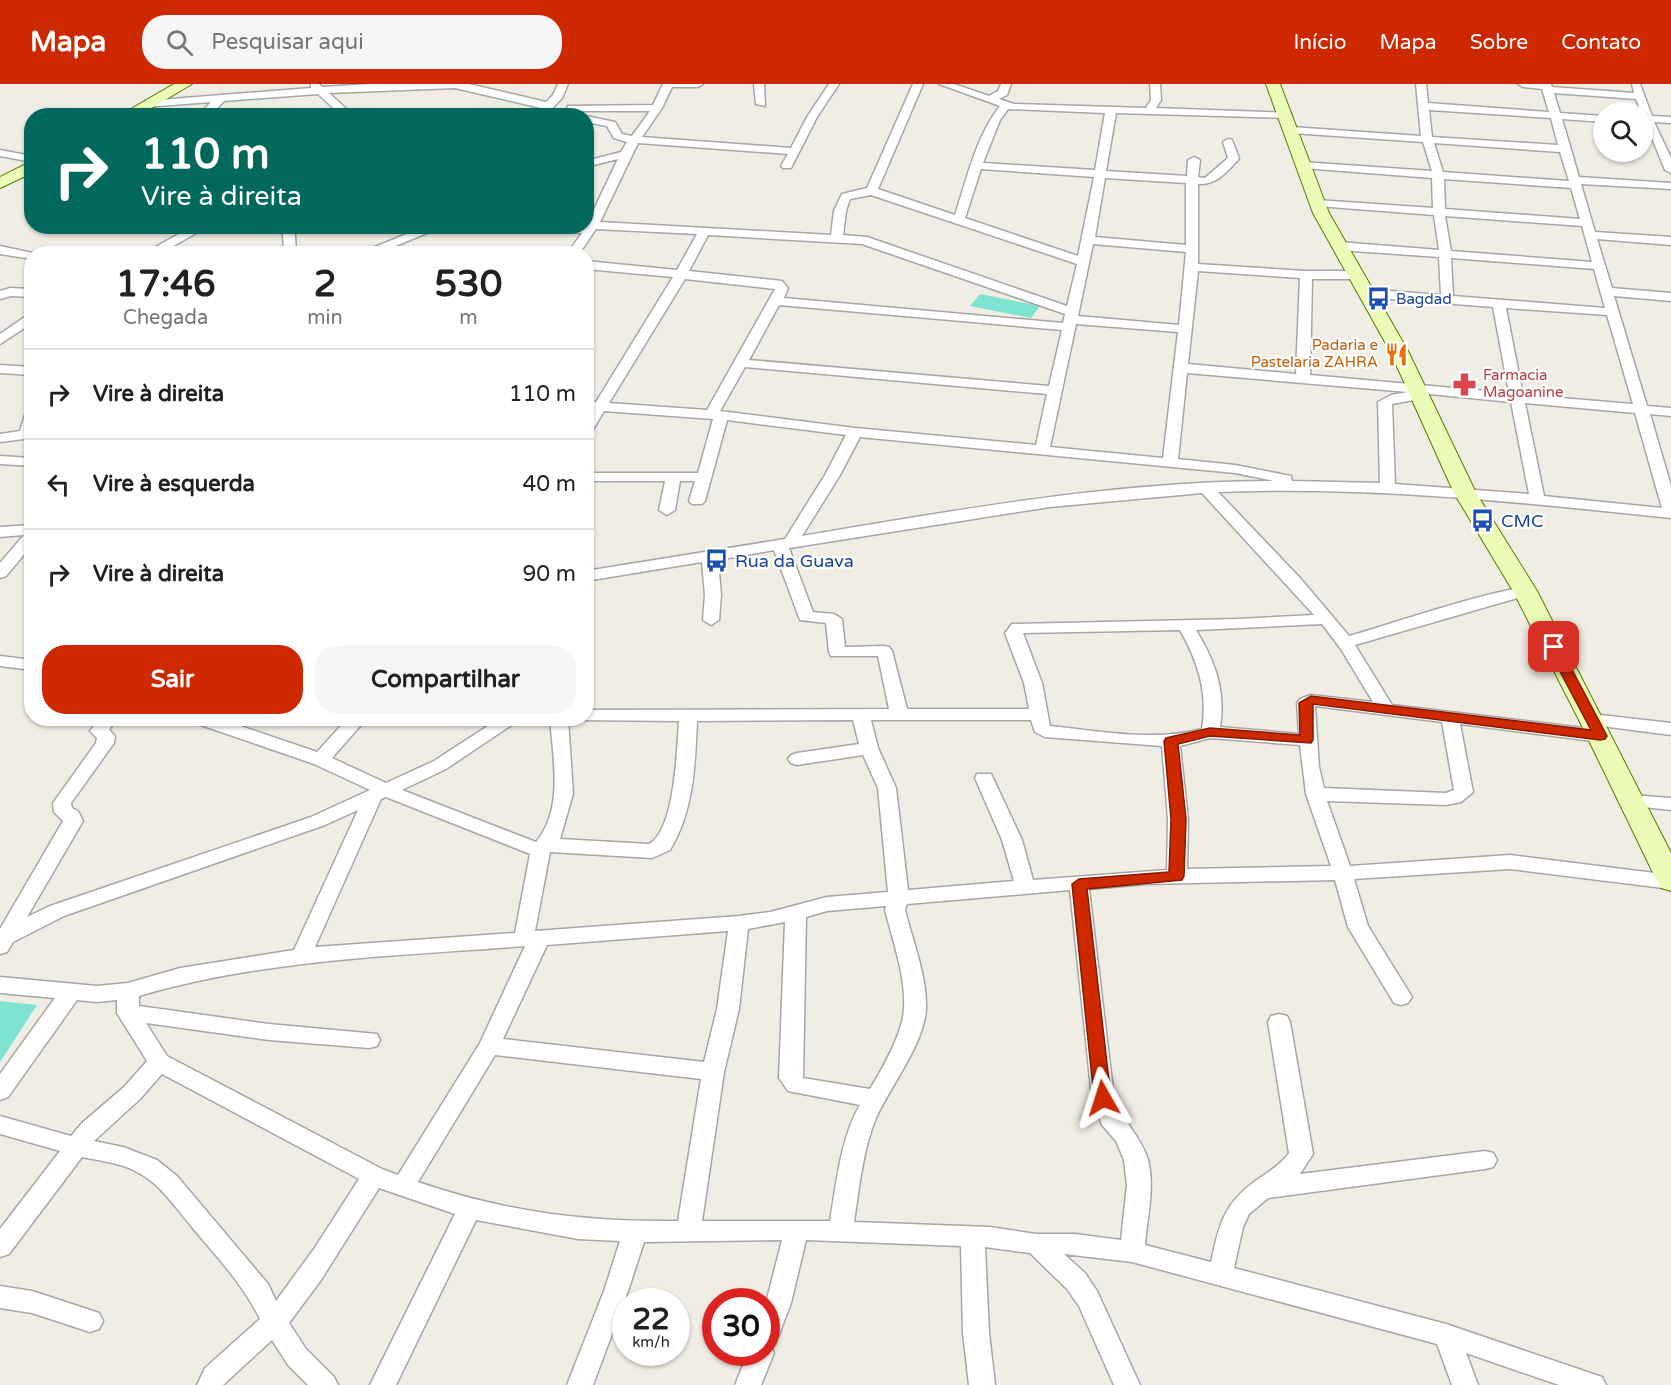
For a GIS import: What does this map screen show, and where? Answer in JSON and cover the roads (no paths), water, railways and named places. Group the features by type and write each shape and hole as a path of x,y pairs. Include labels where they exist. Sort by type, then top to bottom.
{"main road":[{"path":"141,108 185,84"},
{"path":"1273,84 1317,203 1354,275 1399,351 1465,493 1525,591 1670,878"},
{"path":"0,183 24,170"}],"street":[{"path":"147,105 221,99 315,86 407,84 461,86 548,106 558,96 563,84"},
{"path":"594,223 626,154 657,108 668,84 698,84"},
{"path":"759,84 761,104"},
{"path":"787,166 834,84"},
{"path":"872,191 918,84"},
{"path":"944,84 1005,106 1149,112 1565,149"},
{"path":"990,99 1003,93 1006,84"},
{"path":"1149,112 1156,100 1155,84"},
{"path":"1421,84 1427,138 1438,174 1447,298"},
{"path":"1522,84 1640,96"},
{"path":"1636,84 1642,102"},
{"path":"315,86 341,108"},
{"path":"594,575 710,558 976,512 1206,488 1308,485 1388,488 1671,513 1663,458 1640,409 1546,87"},
{"path":"211,108 221,99"},
{"path":"959,219 995,119 1005,106"},
{"path":"1423,106 1593,118"},
{"path":"573,108 657,108"},
{"path":"1042,450 1088,240 1111,111"},
{"path":"1653,120 1671,120"},
{"path":"594,121 611,124 618,136 636,140 794,151"},
{"path":"1653,129 1667,150 1671,170"},
{"path":"979,166 1209,180 1232,161 1234,156 1228,142"},
{"path":"0,153 24,158"},
{"path":"594,162 626,154"},
{"path":"1170,462 1192,267 1194,160"},
{"path":"1303,165 1671,186"},
{"path":"837,237 839,217 846,196 872,191 1082,261"},
{"path":"1317,203 1439,212 1671,241"},
{"path":"594,227 863,240 1069,320"},
{"path":"594,405 682,273 704,232"},
{"path":"164,246 188,234"},
{"path":"380,246 414,234"},
{"path":"1088,240 1192,249"},
{"path":"1339,246 1599,266"},
{"path":"0,250 24,254"},
{"path":"594,266 778,284 782,288 716,415 697,501"},
{"path":"1192,267 1306,275 1354,275"},
{"path":"1303,379 1306,275"},
{"path":"1606,291 1671,297"},
{"path":"0,295 10,292 24,293"},
{"path":"1365,292 1612,312"},
{"path":"775,301 1185,329"},
{"path":"1498,302 1515,398 1537,500"},
{"path":"0,340 24,322"},
{"path":"742,363 1055,392"},
{"path":"1182,368 1419,392 1671,412"},
{"path":"0,369 24,370"},
{"path":"1388,488 1385,402 1419,392"},
{"path":"594,407 716,415 855,432 1170,462 1258,472 1308,485"},
{"path":"785,544 842,461 855,432"},
{"path":"0,438 24,436"},
{"path":"0,460 24,462"},
{"path":"594,477 704,477"},
{"path":"668,510 673,478"},
{"path":"1206,488 1289,573 1345,643 1385,708"},
{"path":"0,532 24,530"},
{"path":"785,544 806,616 834,619 837,652 883,651 886,655 899,715"},
{"path":"0,573 24,545"},
{"path":"710,558 713,595 711,620"},
{"path":"1345,643 1525,591"},
{"path":"1307,740 1210,732 1171,741 1045,731 1041,728 1033,683 1015,639 1014,630 1018,628 1326,619"},
{"path":"1185,624 1206,660 1209,672 1213,716 1210,732"},
{"path":"0,661 24,664"},
{"path":"1401,997 1358,927 1343,873 1327,833 1315,795 1307,740 1306,703 1311,700 1450,716 1596,728 1671,729"},
{"path":"221,726 320,760 380,793 544,848 639,851 652,850 663,845 680,803 686,779 688,714"},
{"path":"594,716 1037,714"},
{"path":"840,1232 850,1173 865,1117 882,1089 909,1033 915,1011 910,971 895,910 900,899 887,788 869,748 861,715"},
{"path":"1315,795 1446,799 1459,796 1464,792 1450,716"},
{"path":"4,942 73,820 71,815 63,812 62,803 105,743 106,736 99,731 102,726"},
{"path":"320,760 351,726"},
{"path":"4,942 57,911 318,821 440,765 501,726"},
{"path":"403,1186 489,1046 532,938 544,848 557,823 564,794 560,726"},
{"path":"1171,741 1178,819 1177,876"},
{"path":"797,759 869,748"},
{"path":"984,778 1012,840 1026,889"},
{"path":"301,956 380,793"},
{"path":"1632,801 1671,804"},
{"path":"128,1002 180,976 301,956 739,923 771,919 827,904 1177,876 1343,873 1437,868 1485,862 1510,862 1670,878"},
{"path":"1079,884 1103,1098 1110,1119 1125,1136 1136,1160 1139,1185 1132,1252"},
{"path":"796,911 790,1078 796,1085 874,1099"},
{"path":"688,1231 713,1072 728,1009 739,923"},
{"path":"0,985 97,994 269,1032 369,1040"},
{"path":"0,1091 70,993"},
{"path":"128,1002 159,1062 374,1176 469,1209 578,1229 635,1232 796,1230 973,1237 1036,1244 1075,1244 1132,1252 1446,1335 1593,1385"},
{"path":"1220,1276 1232,1227 1241,1206 1291,1169 1301,1155 1279,1022"},
{"path":"489,1046 713,1072"},
{"path":"4,1237 90,1129 132,1093 159,1062"},
{"path":"0,1125 76,1147 123,1156 149,1167 169,1183 259,1292 274,1322 297,1357 325,1385"},
{"path":"1262,1189 1485,1160"},
{"path":"210,1385 214,1376 274,1322 316,1267 374,1176"},
{"path":"383,1385 469,1209"},
{"path":"780,1299 796,1230"},
{"path":"580,1385 616,1291 635,1232"},
{"path":"973,1237 976,1333 982,1385"},
{"path":"1036,1244 1076,1281 1088,1299 1127,1385"},
{"path":"0,1297 32,1302 90,1321"},
{"path":"1446,1335 1465,1385"},
{"path":"748,1385 756,1366"}],"place":[{"name":"Bagdad","path":"1378,299"},
{"name":"Padaria e Pastelaria ZAHRA","path":"1396,354"},
{"name":"Farmacia Magoanine","path":"1465,384"},
{"name":"CMC","path":"1483,521"},
{"name":"Rua da Guava","path":"717,561"}]}
